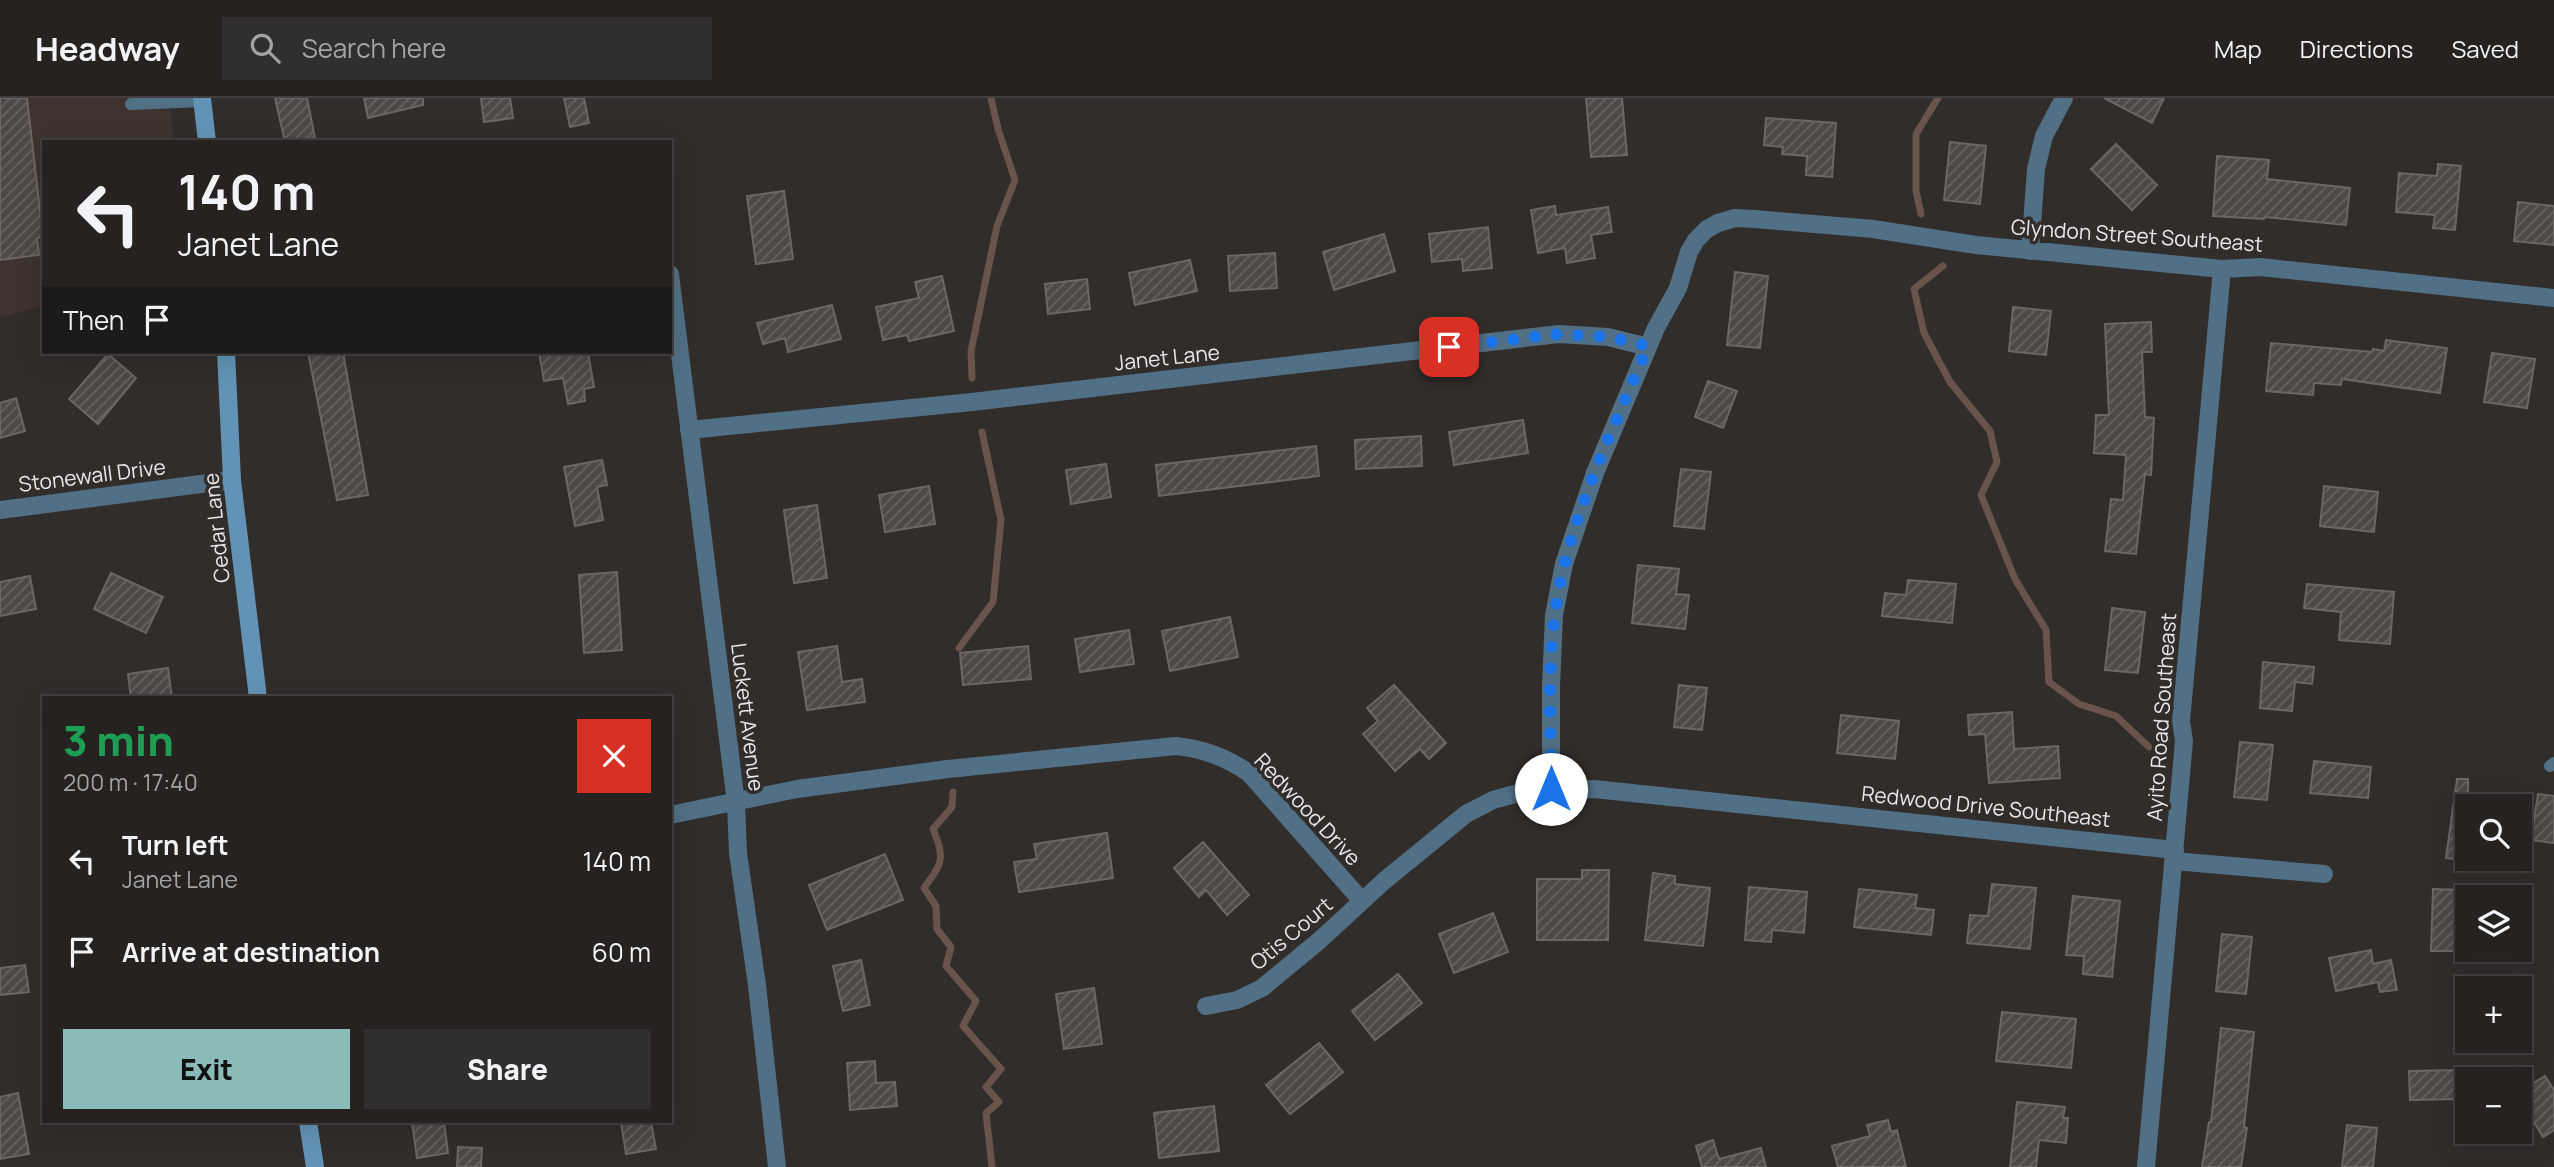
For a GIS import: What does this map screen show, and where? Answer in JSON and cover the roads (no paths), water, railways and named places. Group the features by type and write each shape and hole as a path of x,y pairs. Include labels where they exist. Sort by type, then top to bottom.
{"main road":[{"path":"202,100 207,140"},
{"name":"Cedar Lane","path":"226,354 232,480 258,696"},
{"path":"308,1123 315,1167"}],"street":[{"path":"2030,251 2036,169 2045,136 2064,98"},
{"name":"Glyndon Street Southeast","path":"1648,346 1678,288 1689,252 1702,235 1718,223 1735,218 1873,229 2030,251 2222,269 2260,267 2554,298"},
{"name":"Ayito Road Southeast","path":"2146,1167 2184,741 2181,722 2222,269"},
{"name":"Luckett Avenue","path":"672,290 736,803 738,853 757,985 777,1167"},
{"name":"Janet Lane","path":"689,430 1012,398 1559,334 1608,337 1648,346"},
{"path":"1362,901 1449,825 1466,814 1493,800 1522,792 1551,789 1554,627 1564,564 1595,473 1648,346"},
{"name":"Stonewall Drive","path":"0,510 232,480"},
{"name":"Redwood Drive","path":"672,815 797,789 948,769 1176,746 1202,749 1227,759 1249,774 1362,901"},
{"name":"Redwood Drive Southeast","path":"1551,789 1594,789 1835,814 2324,874"},
{"name":"Otis Court","path":"1206,1006 1237,1000 1262,988 1362,901"}],"lane":[{"path":"131,104 202,100"}],"waterway":[{"path":"972,378 971,351 997,226 1015,180 991,98"},
{"path":"1921,214 1916,191 1916,134 1938,98"},
{"path":"1943,266 1914,289 1924,333 1950,382 1990,431 1997,462 1981,495 2015,579 2046,630 2049,682 2079,704 2116,716 2149,747"},
{"path":"959,648 993,602 1001,520 982,432"},
{"path":"953,792 952,807 933,829 940,860 924,888 936,906 937,929 951,947 946,966 976,1001 963,1026 1001,1069 986,1087 999,1102 986,1113 992,1167"}]}
